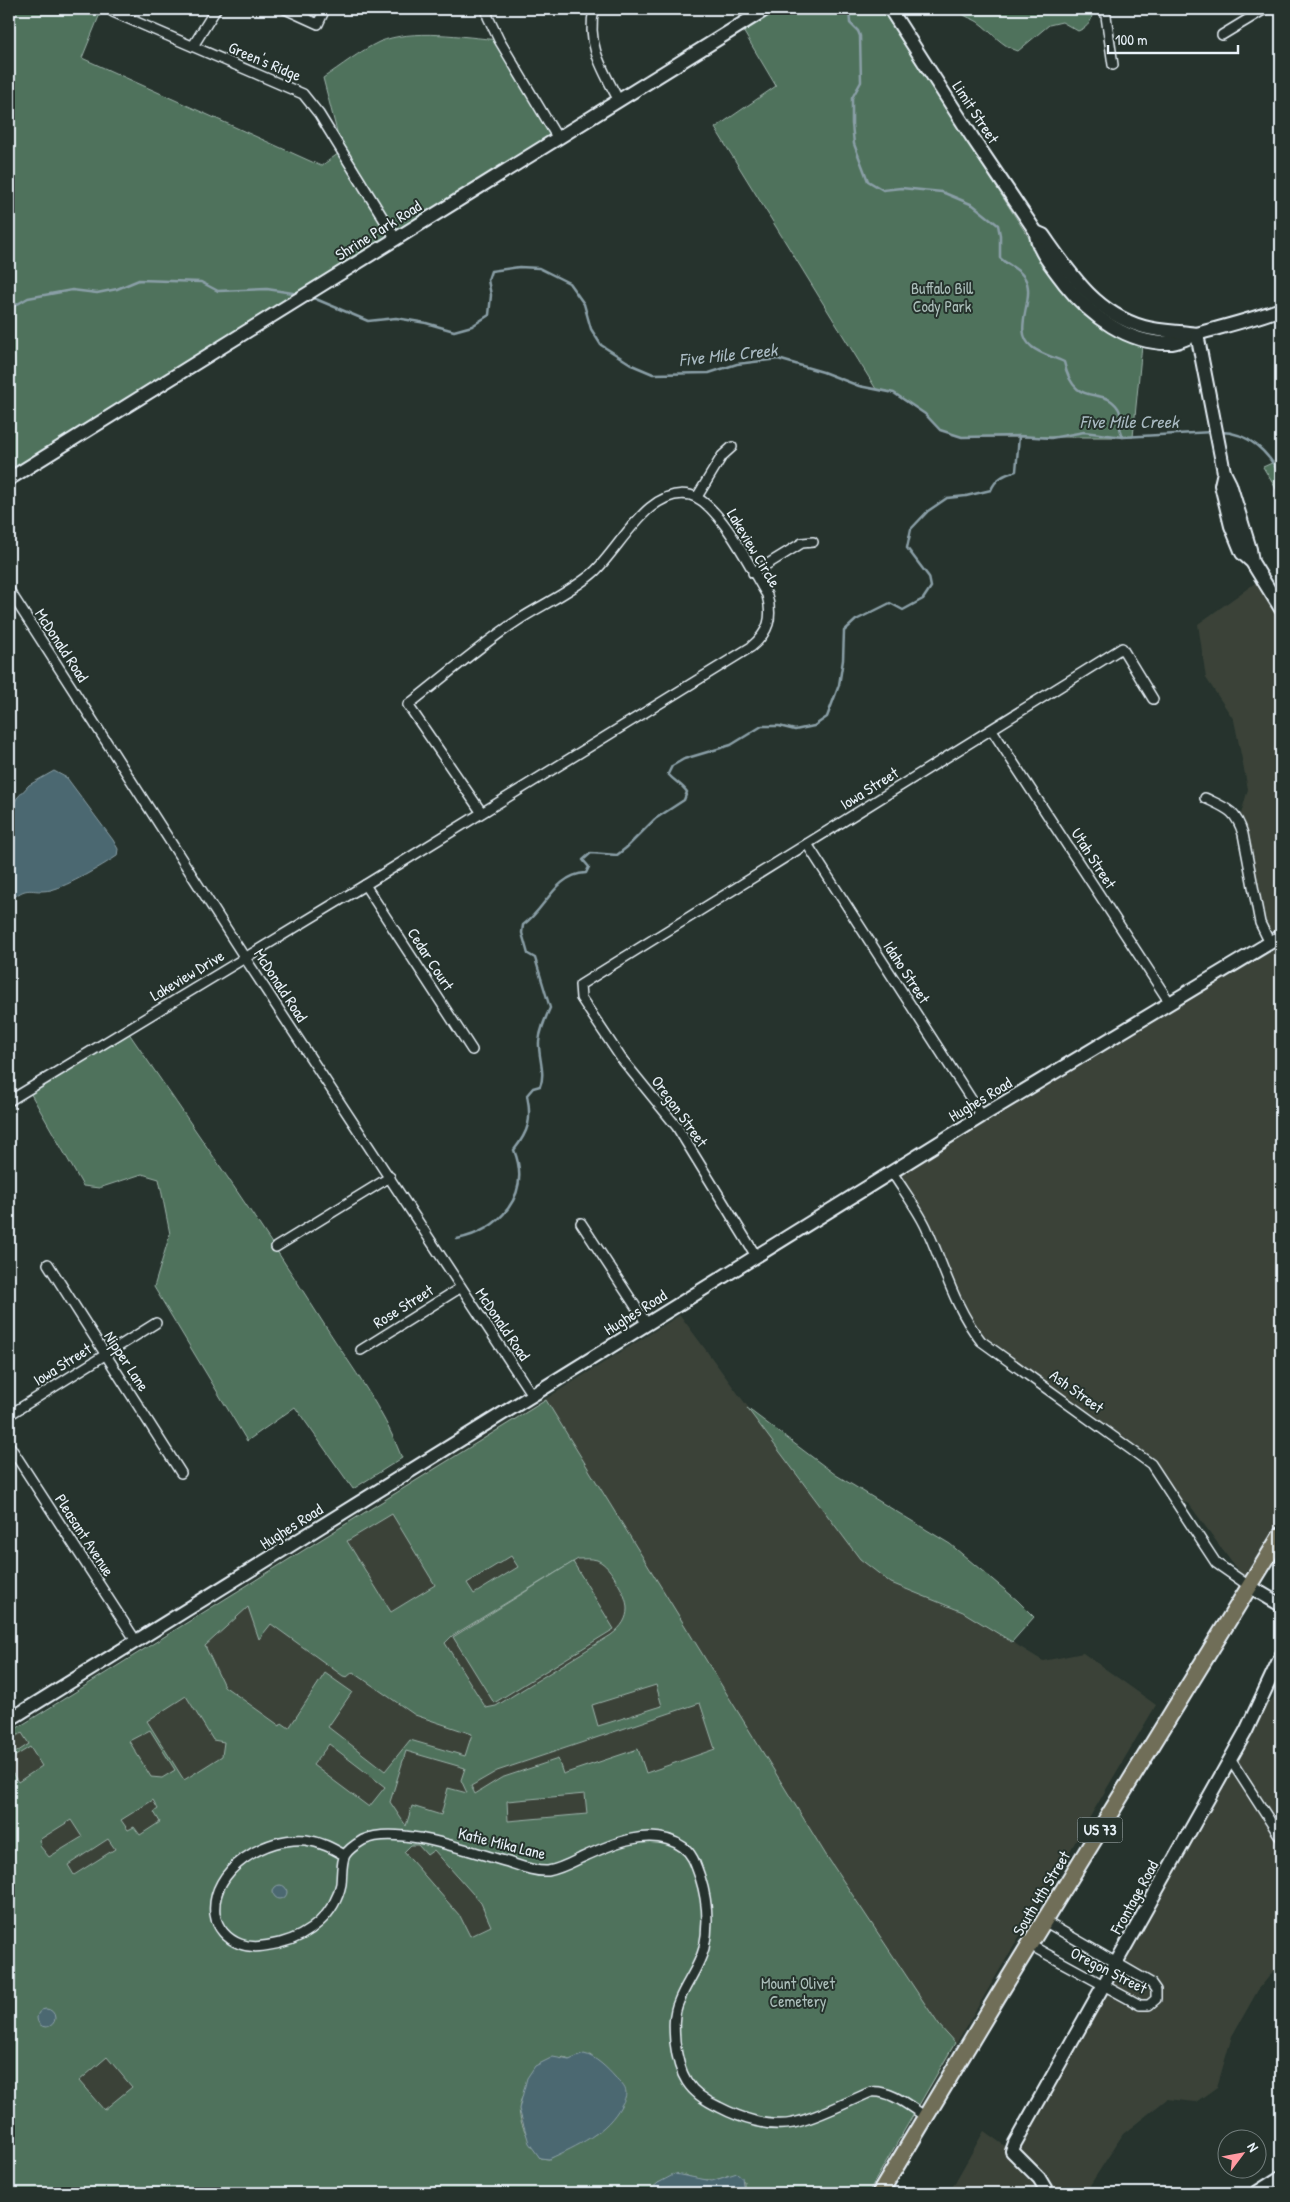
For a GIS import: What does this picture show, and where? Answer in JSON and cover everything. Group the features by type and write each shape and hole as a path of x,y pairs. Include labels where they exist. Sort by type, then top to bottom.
{"highway":[{"name":"South 4th Street","path":"880,2193 1044,1921 1281,1535"}],"street":[{"path":"193,46 216,9"},
{"path":"285,9 318,24 325,9"},
{"path":"487,9 488,17 499,40 558,137"},
{"name":"Shrine Park Road","path":"9,479 766,9"},
{"name":"Limit Street","path":"890,9 972,137 1036,232 1036,240 1072,293 1088,310 1104,322 1142,339 1174,343 1197,334 1250,321 1281,308"},
{"path":"1105,9 1113,64"},
{"path":"1222,35 1264,9"},
{"path":"593,10 595,54 619,101"},
{"name":"Green's Ridge","path":"113,12 303,94 319,114 396,239"},
{"path":"1197,334 1224,472 1230,484 1250,549 1252,562 1281,609"},
{"path":"482,813 408,705 515,622 592,574 611,555 647,509 662,497 687,494 697,497 722,456 732,447"},
{"name":"Lakeview Circle","path":"482,813 743,652 762,637 769,625 771,609 767,595 719,517 708,504 697,497"},
{"path":"753,573 802,543 813,542"},
{"name":"McDonald Road","path":"9,590 245,958 390,1177 460,1288 532,1394"},
{"name":"Iowa Street","path":"580,985 1122,648 1153,699"},
{"name":"Utah Street","path":"992,730 1170,1003"},
{"path":"1205,798 1231,810 1239,821 1244,834 1260,923 1276,939"},
{"name":"Lakeview Drive","path":"9,1101 482,813"},
{"name":"Idaho Street","path":"807,844 982,1116"},
{"name":"Cedar Court","path":"365,885 472,1050"},
{"name":"Hughes Road","path":"9,1720 982,1116 1276,939"},
{"name":"Oregon Street","path":"580,985 581,998 621,1058 677,1127 756,1256"},
{"name":"Ash Street","path":"892,1172 926,1226 967,1324 980,1341 1151,1464 1216,1563 1281,1605"},
{"path":"276,1247 390,1177"},
{"path":"581,1223 647,1324"},
{"name":"Nipper Lane","path":"48,1264 181,1473"},
{"name":"Rose Street","path":"361,1350 460,1288"},
{"name":"Iowa Street","path":"9,1415 156,1323"},
{"name":"Pleasant Avenue","path":"9,1445 136,1642"},
{"name":"Frontage Road","path":"1048,2193 1039,2178 1012,2152 1015,2143 1230,1759 1281,1656"},
{"path":"1230,1759 1281,1838"},
{"name":"Katie Mika Lane","path":"344,1855 360,1841 387,1834 423,1840 538,1871 558,1868 599,1849 648,1836 668,1840 683,1847 695,1860 703,1888 707,1917 704,1946 696,1970 678,2003 674,2028 677,2060 681,2074 691,2088 703,2100 723,2110 762,2122 777,2124 794,2123 871,2092 881,2091 926,2117"},
{"path":"304,1840 321,1843 344,1855 339,1894 329,1912 306,1933 295,1939 250,1948 234,1942 224,1934 218,1925 215,1913 216,1899 220,1886 234,1867 251,1855 280,1842 304,1840"},
{"name":"Oregon Street","path":"1030,1945 1140,2006 1149,2005 1156,1999 1156,1990 1151,1983 1044,1921"},
{"path":"1256,2193 1281,2177"}],"shaded area":[{"path":"1265,576 1281,609 1281,1535 1249,1586 1189,1504 1173,1498 1151,1464 981,1341 926,1226 892,1172 1270,943 1260,923 1239,821 1248,789 1234,720 1206,678 1198,624"},
{"path":"680,1315 860,1559 891,1583 963,1612 1043,1661 1083,1653 1156,1705 868,2193 9,2193 9,1733"},
{"path":"1281,1683 1281,1962 1258,1990 1232,2036 1217,2087 1196,2102 1167,2099 1123,2134 1085,2193 949,2193 984,2131 1012,2151 1246,1731 1277,1693"}],"green space":[{"path":"9,9 102,9 82,58 321,166 342,151 323,78 379,42 407,35 422,34 499,40 557,137 9,479"},
{"name":"Buffalo Bill Cody Park","path":"775,9 881,9 1068,298 1102,327 1142,345 1133,437 962,437 940,430 925,414 894,393 876,389 715,128 776,86 742,29"},
{"path":"958,9 1092,9 1092,13 1090,23 1082,29 1078,31 1062,22 1049,25 1018,51 1007,46 978,22 964,15"},
{"path":"1281,459 1281,497 1263,467"},
{"path":"126,1029 276,1250 367,1389 386,1422 402,1458 353,1489 295,1407 247,1441 154,1287 170,1234 159,1179 142,1174 99,1188 83,1186 28,1089"},
{"name":"Mount Olivet Cemetery","path":"546,1400 826,1855 939,2025 955,2043 868,2193 744,2193 744,2181 728,2175 723,2178 706,2180 684,2175 658,2183 647,2193 9,2193 9,1768 18,1782 42,1766 30,1747 9,1760 9,1757 29,1744 22,1733 9,1740 9,1733","holes":["392,1514 435,1585 391,1612 347,1541","511,1556 518,1567 474,1594 467,1583","578,1559 595,1559 603,1564 616,1580 626,1602 626,1616 618,1629 496,1706 486,1708 445,1643 452,1636","248,1607 259,1639 271,1624 343,1676 347,1677 353,1672 415,1715 472,1734 465,1756 410,1740 385,1771 328,1727 352,1692 325,1673 289,1728 282,1723 280,1726 224,1686 205,1646","656,1685 662,1706 598,1726 592,1705","186,1696 213,1740 224,1742 222,1756 184,1780 147,1721","700,1703 715,1749 646,1773 638,1749 563,1774 558,1759 501,1778 475,1794 471,1786 497,1771","150,1730 175,1770 162,1778 151,1777 129,1741","329,1744 385,1787 369,1807 313,1765","406,1751 465,1768 461,1780 467,1793 448,1788 441,1815 412,1806 406,1826 390,1802","585,1794 587,1814 508,1821 507,1801","153,1800 158,1809 154,1812 160,1822 140,1835 134,1827 128,1830 121,1820","71,1820 82,1837 49,1857 40,1846 39,1840","108,1839 115,1849 74,1875 68,1865","411,1845 418,1845 427,1855 434,1850 481,1903 491,1926 470,1936 460,1916 404,1852","590,2055 597,2061 597,2133 549,2159 540,2158 524,2128 519,2111 523,2096 536,2081 563,2057 569,2060","107,2057 132,2087 104,2110 79,2081"]},
{"path":"747,1408 836,1475 950,1544 1017,1600 1034,1617 1012,1642 963,1612 891,1583 860,1559"},
{"path":"573,1562 614,1629 494,1703 453,1637"}],"water":[{"path":"54,771 67,778 113,840 118,849 117,856 66,884 51,890 25,891 15,896 9,902 9,813 17,798 29,785"},
{"path":"277,1885 283,1885 287,1892 283,1899 277,1899 273,1895 273,1889"},
{"path":"42,2009 50,2009 55,2014 53,2025 42,2027 37,2022 37,2014"},
{"path":"584,2054 601,2063 622,2084 626,2093 624,2100 608,2123 590,2138 549,2159 540,2158 529,2143 519,2109 527,2078 535,2066 553,2057 569,2060"},
{"path":"737,2173 742,2177 744,2193 647,2193 658,2183 675,2174 712,2181"}],"waterway":[{"path":"849,9 850,23 860,36 861,82 852,98 854,144 868,181 883,190 901,188 942,192 973,205 998,225 1000,258 1022,274 1027,285 1028,294 1023,322 1023,332 1026,340 1032,347 1043,354 1064,362 1069,377 1082,392 1112,401 1120,411 1120,429 1123,437"},
{"name":"Five Mile Creek","path":"311,297 368,321 396,318 426,323 454,331 472,326 489,315 491,295 488,280 491,271 519,267 539,268 569,283 584,304 591,329 601,345 634,366 653,374 709,373 737,364 778,359 823,372 859,386 894,393 925,414 940,430 962,437 1019,436 1051,438 1084,432 1123,437 1212,432"},
{"name":"Five Mile Creek","path":"9,309 28,298 72,290 97,293 117,289 139,280 201,282 218,291 267,289 299,294"},
{"name":"Five Mile Creek","path":"1220,432 1230,433 1249,440 1264,452 1281,477"},
{"path":"457,1239 487,1228 499,1219 515,1196 519,1182 514,1150 523,1137 528,1124 527,1095 533,1088 540,1086 542,1081 539,1042 550,1008 535,958 528,954 522,933 523,925 531,919 566,879 586,873 589,867 583,860 591,853 617,855 655,819 684,800 687,792 668,774 672,766 684,759 731,745 762,726 779,726 795,730 814,726 827,717 839,685 843,660 844,631 856,620 890,603 903,610 923,599 931,587 929,577 907,548 911,529 928,511 947,498 991,490 1001,478 1016,471 1019,436"}]}
